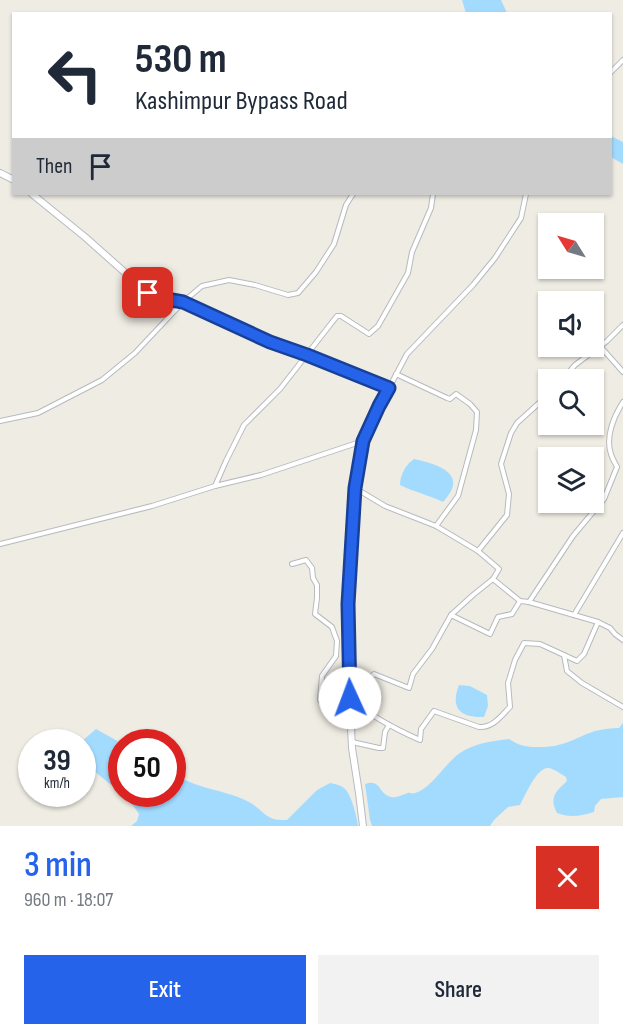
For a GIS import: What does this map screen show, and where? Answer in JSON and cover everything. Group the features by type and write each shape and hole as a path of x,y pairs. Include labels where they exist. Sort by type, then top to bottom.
{"main road":[{"path":"33,195 155,297 183,302 270,342 389,388 363,441 355,488 348,604 350,720 363,826"}],"street":[{"path":"612,71 623,60"},
{"path":"0,421 38,413 102,380 135,353 183,302 202,286 229,280 255,285 288,296 298,293 316,272 334,244 346,205 352,195"},
{"path":"216,486 225,461 244,425 280,389 337,316 341,316 369,334 378,326 408,273 412,252 430,208 433,195"},
{"path":"389,388 407,354 473,285 495,258 521,218 526,195"},
{"path":"604,342 623,325"},
{"path":"604,351 623,372"},
{"path":"572,369 586,357"},
{"path":"396,374 447,398 450,399 456,394 477,412 476,430 458,496 436,526"},
{"path":"529,602 573,537 604,499 617,467 610,451 610,434 617,411 623,402"},
{"path":"478,551 507,515 509,494 501,464 511,433 517,423 538,404"},
{"path":"0,544 152,506 261,475 363,441"},
{"path":"355,488 385,506 436,526 478,551 499,569 494,579 451,615 432,649 413,674 409,688 374,674 350,698 389,725 420,740 421,729 434,711 479,727 487,727 497,721 510,707 508,683 515,660 524,643 540,644 577,661 584,654 598,622"},
{"path":"574,615 623,533"},
{"path":"292,564 306,560 312,568 313,578 317,585 315,614 332,627 337,641 336,656 321,675 320,700 332,711 350,720"},
{"path":"494,579 520,601 598,622 610,628 623,640"},
{"path":"451,615 490,634 498,617 512,614 520,601"},
{"path":"564,654 567,671 582,683 623,707"},
{"path":"352,742 383,748 385,732 389,725"}],"water":[{"path":"462,0 501,0 507,12 466,12"},
{"path":"612,136 623,142 623,164 612,158"},
{"path":"414,459 441,467 452,477 453,484 443,502 400,485 404,470"},
{"path":"459,685 470,686 487,695 488,706 484,717 469,716 459,710 456,700"},
{"path":"623,723 623,797 601,799 595,806 594,812 576,816 557,813 553,799 567,781 566,777 549,768 536,776 520,805 508,807 490,826 372,826 365,784 376,784 390,797 415,793 433,781 455,757 478,745 509,739 528,747 553,746 595,731 619,728"},
{"path":"96,729 108,736 108,782 96,773"},
{"path":"186,780 243,799 274,819 287,820 317,790 330,783 347,791 358,826 131,826 137,821 139,814 134,807 186,807"}],"route":[{"path":"148,293 155,297 183,302 270,342 389,388 363,441 355,488 348,604 350,698"}]}
